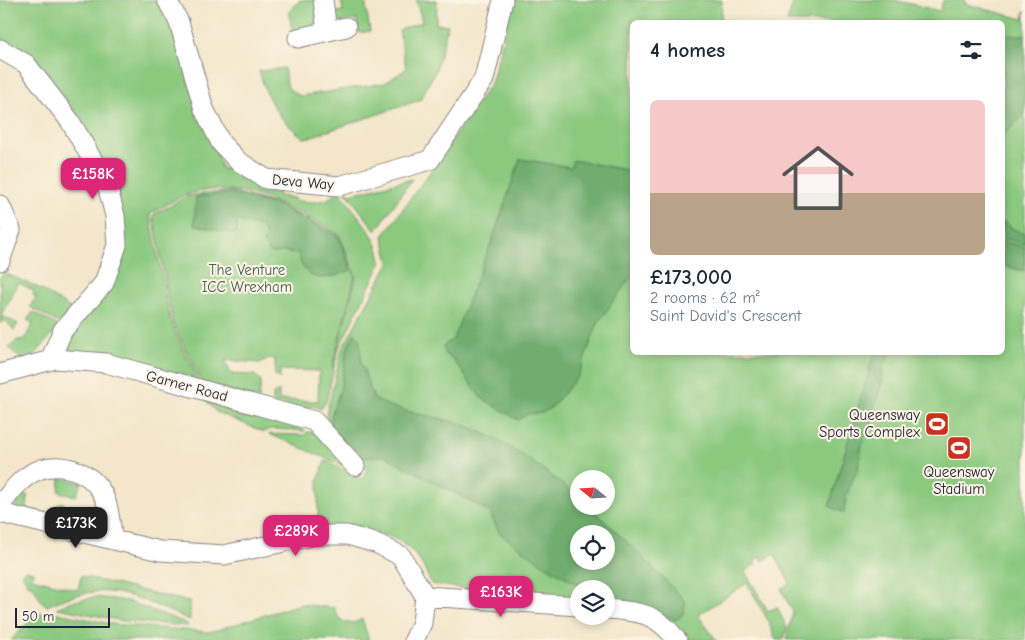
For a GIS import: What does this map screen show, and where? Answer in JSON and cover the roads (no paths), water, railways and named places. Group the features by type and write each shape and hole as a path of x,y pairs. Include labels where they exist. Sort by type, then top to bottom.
{"street":[{"name":"Deva Way","path":"167,0 179,22 210,124 221,144 232,155 266,179 339,186 430,160 484,78 503,0"},
{"path":"323,0 327,31"},
{"path":"298,38 346,27"},
{"path":"0,49 26,64 70,121 107,185 115,216 118,245 104,283 63,330 50,360"},
{"path":"0,205 11,230 0,261"},
{"name":"Garner Road","path":"0,374 50,360 106,363 314,421 356,466"},
{"path":"0,506 26,477 36,471 60,466 72,469 89,478 101,491 114,540"},
{"path":"0,513 160,551 224,555 316,535 347,535 378,544 401,556 425,596 422,623 414,640"},
{"path":"425,596 570,605"},
{"path":"615,610 644,612 658,620 677,640"}],"place":[{"name":"Queensway Sports Complex","path":"937,424"},
{"name":"Queensway Stadium","path":"959,448"}],"park label":[{"name":"The Venture ICC Wrexham","path":"247,278"}]}
